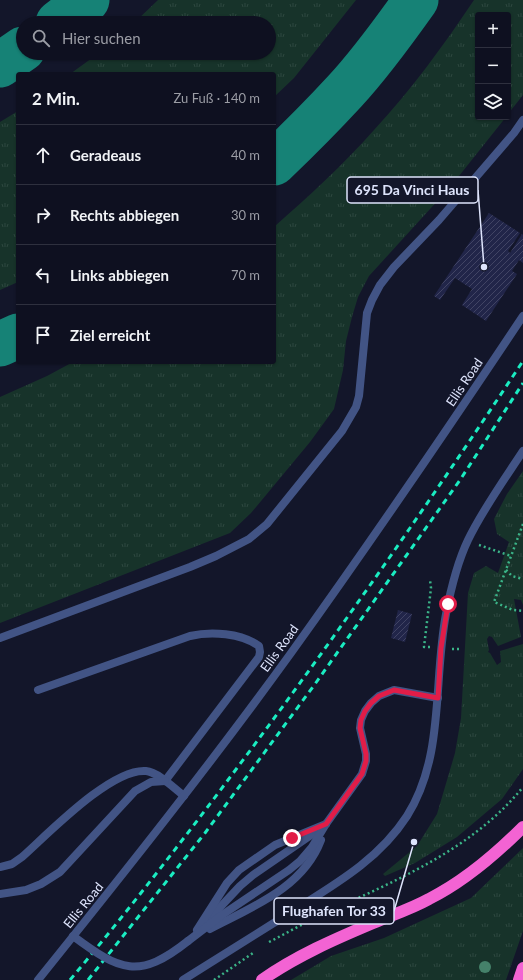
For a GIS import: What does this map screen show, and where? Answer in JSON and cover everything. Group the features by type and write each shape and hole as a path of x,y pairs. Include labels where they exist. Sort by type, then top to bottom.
{"highway":[{"path":"262,980 276,970 304,955 373,923 428,900 454,886 485,862 523,827"},
{"path":"519,980 523,968"}],"street":[{"path":"0,638 216,556 249,539 267,524 342,431 356,407 362,382 362,356 367,314 380,284 394,267 439,220 514,133 523,120"},
{"name":"Ellis Road","path":"38,980 184,796 290,654 368,544 523,316"},
{"path":"183,980 351,874 380,848 406,817 420,792 431,750 435,730 441,648 455,574 468,540 488,505 523,451"},
{"path":"0,894 26,890 41,884 60,872 135,792 151,782 165,780 259,657 259,646 254,642 241,638 217,633 203,633 190,636 38,690"},
{"path":"73,936 109,962 126,968 132,969 152,966 169,956 222,915 272,882 300,861 312,847 326,824 362,774 366,761 366,754 360,728 361,720 371,703 379,696 394,690 438,698"},
{"path":"0,867 12,864 22,857 82,803 103,787 124,776 146,771 153,773 165,780 184,796"},
{"path":"188,941 286,887 311,861 319,847 326,824"},
{"path":"188,941 202,924 227,883 239,870 275,845 326,824"},
{"path":"188,941 245,882 262,868 326,824"}],"path":[{"path":"523,524 521,533 494,602 503,607 523,611"},
{"path":"468,540 511,556"},
{"path":"506,570 512,576 523,579"},
{"path":"268,943 302,924 431,863 465,841 493,817 523,787"},
{"path":"214,980 256,951"}],"green space":[{"path":"158,0 356,0 294,78 276,95 276,72 73,72 89,60 276,60 276,16 141,16"},
{"path":"474,0 523,0 523,95 511,110 511,12 475,12 475,120 504,120 451,186 369,276 358,297 352,317 346,341 343,370 334,409 310,442 251,513 230,533 0,623 0,397 47,376 69,364 276,364 276,225 313,192 362,143 388,115 427,67"},
{"path":"16,112 16,283 0,290 0,122"},
{"path":"523,471 523,605 521,600 514,599 521,637 498,646 492,637 489,636 487,639 488,652 497,665 501,662 500,651 523,644 523,769 502,799 457,837 415,863 385,876 383,874 417,846 437,814 455,753 461,718 468,593 474,573 486,566 498,573 509,542 497,534 494,519 507,494"},
{"path":"523,848 523,931 506,980 291,980 331,956 384,938 471,898"}],"building":[{"path":"489,213 520,233 508,251 510,253 522,234 523,235 523,263 519,260 512,271 517,274 486,321 462,305 472,289 455,278 440,300 434,296"},
{"path":"398,610 412,614 405,642 391,638"}],"taxiway":[{"path":"67,16 87,0"},
{"path":"276,161 319,119 355,80 382,47 416,0"},
{"path":"0,65 16,54"},
{"path":"0,344 16,337"}],"railway":[{"path":"70,980 113,928 217,795 311,668 454,465 523,361"},
{"path":"88,980 205,833 315,684 460,480 523,383"}],"place":[{"name":"695 Da Vinci Haus","path":"484,267"},
{"name":"Flughafen Tor 33","path":"414,842"}],"route":[{"path":"292,838 326,824 362,774 365,768 366,754 360,728 361,720 371,703 379,696 394,690 438,698 441,648 448,604"}]}
